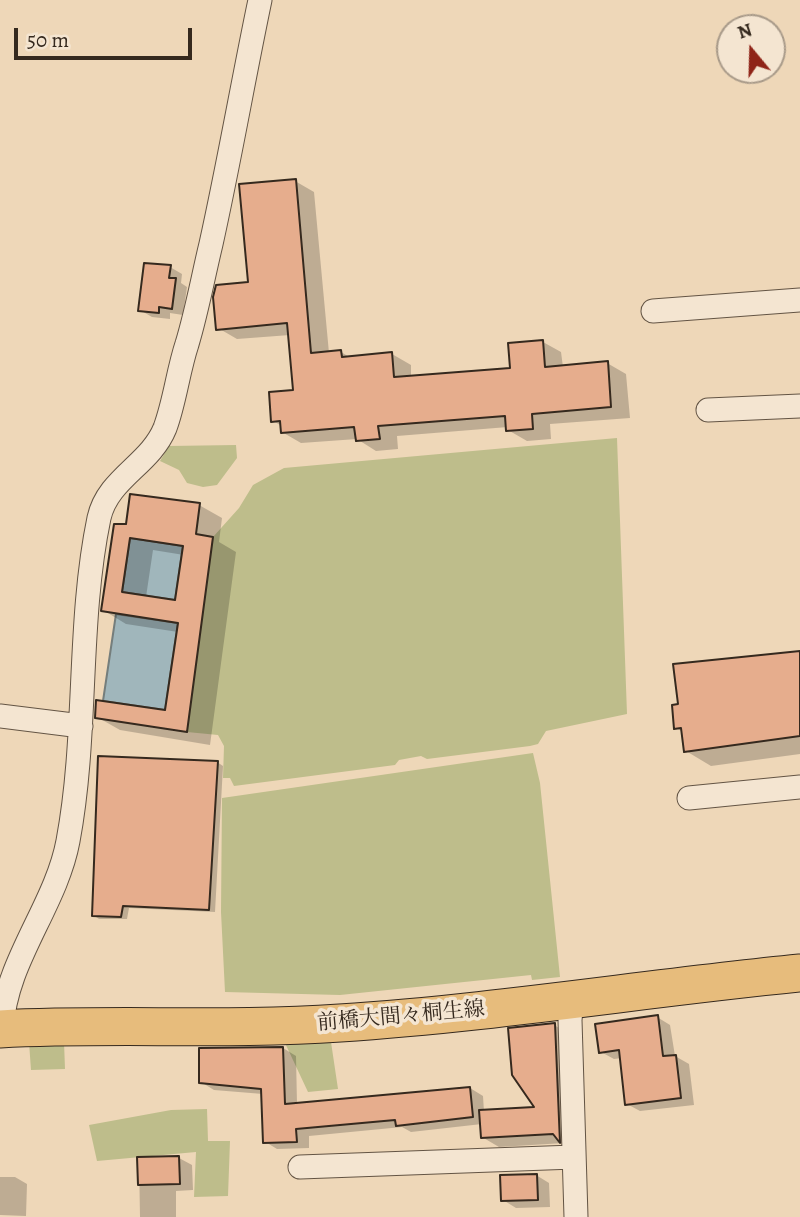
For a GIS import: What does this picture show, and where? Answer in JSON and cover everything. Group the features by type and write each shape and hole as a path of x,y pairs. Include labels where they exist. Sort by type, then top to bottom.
{"main road":[{"name":"前橋大間々桐生線","path":"1,1029 102,1025 237,1028 293,1026 364,1021 800,973"}],"street":[{"path":"1,1029 10,985 61,870 68,843 81,726 88,602 102,506 114,487 151,452 165,427 194,318 233,142 260,0"},
{"path":"653,311 800,300"},
{"path":"708,410 800,406"},
{"path":"0,716 81,726"},
{"path":"690,797 800,787"},
{"path":"572,999 570,1020 576,1217"},
{"path":"300,1167 574,1157"}],"shaded area":[{"path":"617,438 627,714 546,731 538,744 530,746 427,759 421,756 399,760 395,765 234,786 230,778 223,778 224,746 218,735 187,732 213,537 239,508 253,485 284,468"},
{"path":"236,445 237,458 217,485 203,487 187,483 179,470 160,461 169,446"},
{"path":"533,753 540,783 560,977 532,980 531,975 340,995 225,992 221,912 222,798"},
{"path":"29,1042 64,1042 65,1069 31,1070"},
{"path":"331,1042 338,1089 308,1092 285,1043"},
{"path":"207,1109 208,1141 230,1141 228,1196 194,1197 196,1152 97,1161 89,1125 171,1110"}],"water":[{"path":"130,538 183,546 175,600 122,592"},
{"path":"116,614 178,623 165,710 103,701"}],"building":[{"path":"296,179 311,353 341,350 342,357 392,352 394,377 510,368 508,343 543,340 545,367 608,361 611,407 532,414 533,429 506,431 505,416 378,426 380,439 356,441 354,427 281,433 280,421 271,422 269,392 293,390 287,323 216,330 213,297 216,285 248,282 239,184"},
{"path":"144,263 171,265 169,278 176,278 172,309 159,307 159,313 138,311"},
{"path":"130,494 200,503 196,534 213,537 187,732 95,718 96,700 165,710 178,623 101,611 114,524 126,524","holes":["130,538 183,546 175,600 122,592"]},
{"path":"800,651 800,736 684,752 681,728 674,729 672,705 678,704 673,664"},
{"path":"98,756 218,761 209,910 123,906 121,917 92,916"},
{"path":"658,1015 663,1056 676,1055 681,1098 625,1105 619,1050 599,1053 595,1024"},
{"path":"555,1023 560,1143 553,1134 481,1138 479,1110 534,1107 512,1075 508,1028"},
{"path":"283,1047 285,1104 470,1087 473,1117 396,1126 395,1120 296,1129 297,1142 263,1143 261,1089 199,1083 199,1048"},
{"path":"179,1156 180,1184 138,1185 137,1157"},
{"path":"537,1174 538,1200 501,1201 500,1175"}]}
